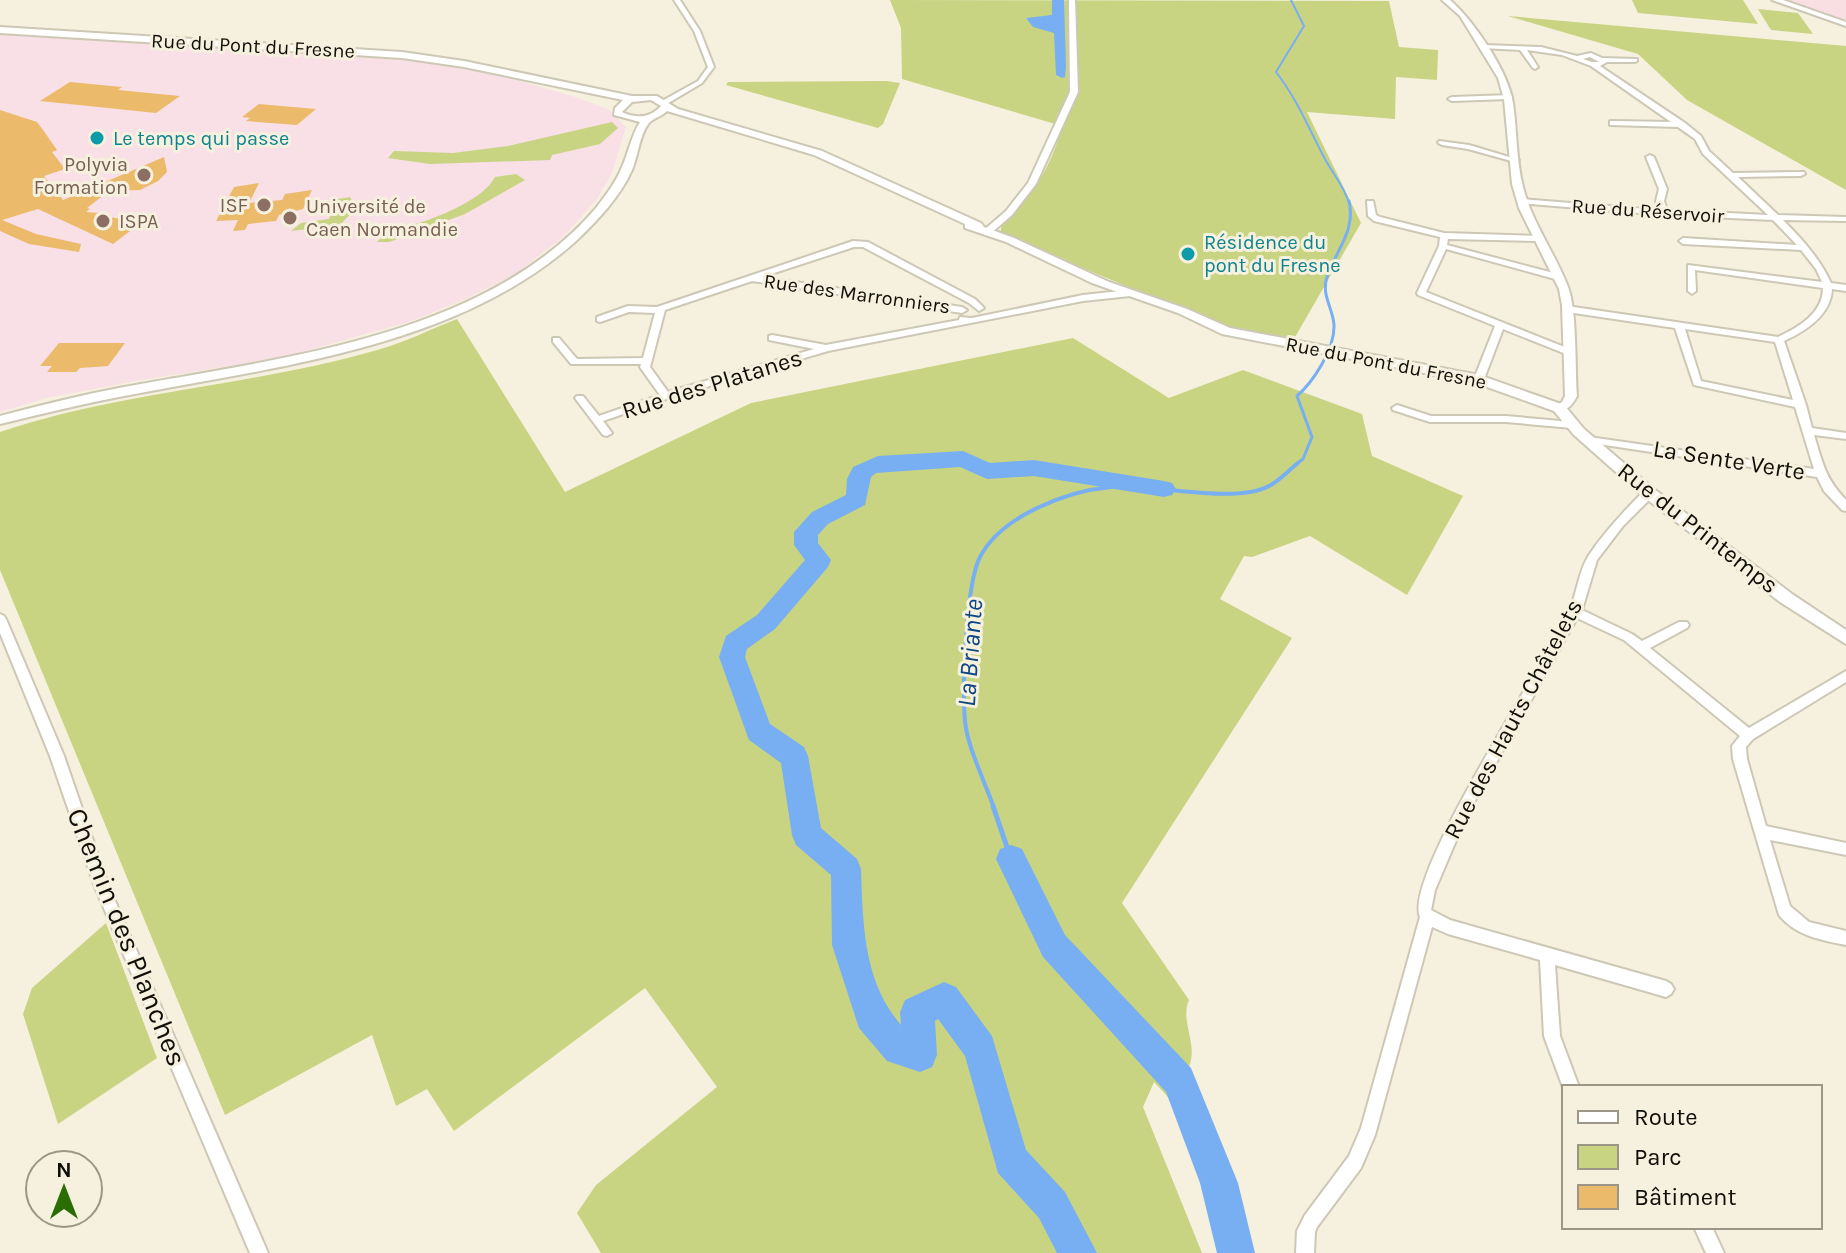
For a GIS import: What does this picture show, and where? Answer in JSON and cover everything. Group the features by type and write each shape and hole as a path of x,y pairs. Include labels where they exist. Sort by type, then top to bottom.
{"main road":[{"name":"Rue du Pont du Fresne","path":"0,30 402,55 632,99"},
{"name":"Rue du Pont du Fresne","path":"506,73 610,102 618,108 619,114 631,119 651,117 780,141"},
{"name":"Rue du Pont du Fresne","path":"648,97 857,170 875,182 1098,282 1226,331 1479,379 1559,408"},
{"path":"618,108 632,99 648,97"},
{"path":"0,420 95,396 296,362 354,348 461,309 529,271 575,236 621,181 640,128 665,105"},
{"path":"607,199 631,130 631,119"},
{"name":"Rue du Printemps","path":"1559,408 1572,425 1649,493 1774,589 1846,638"}],"street":[{"path":"665,105 696,84 711,67 697,31 677,0"},
{"path":"986,232 1009,213 1032,184 1074,92 1072,0"},
{"path":"1776,0 1846,24"},
{"path":"1449,2 1484,47 1502,78 1508,97 1522,201 1558,277 1567,309 1571,396 1567,404 1559,408"},
{"path":"1484,47 1522,48 1598,63 1635,60"},
{"path":"1522,48 1535,67"},
{"path":"1567,309 1779,340 1805,325 1819,312 1825,303 1828,286 1815,261 1706,152 1698,138 1598,63"},
{"path":"648,97 696,84"},
{"path":"1452,99 1508,97"},
{"path":"1613,123 1682,125"},
{"path":"1442,143 1515,160"},
{"path":"1650,157 1663,189 1660,201 1664,213"},
{"path":"1730,175 1801,174"},
{"name":"Rue du Réservoir","path":"1522,201 1664,213 1846,219"},
{"path":"1370,203 1372,216 1377,219 1558,277"},
{"path":"1444,241 1539,238"},
{"path":"1444,241 1421,293 1569,352"},
{"path":"1683,241 1803,248"},
{"path":"751,278 853,244 865,244 972,301 992,315 1083,298 1130,293"},
{"path":"1692,291 1691,267 1846,288"},
{"name":"Rue des Marronniers","path":"600,319 628,309 660,310 663,306 751,278 962,310 979,308"},
{"path":"1083,298 1098,282"},
{"path":"660,310 645,367 666,396"},
{"path":"962,310 960,317 966,322"},
{"name":"Rue des Platanes","path":"597,420 827,348 992,315"},
{"path":"1479,379 1500,325"},
{"path":"1679,326 1697,383 1801,405"},
{"name":"Rue des Platanes","path":"772,338 827,348"},
{"path":"556,340 574,362 646,361"},
{"path":"1779,340 1821,474 1828,488 1846,507"},
{"path":"580,398 607,433"},
{"path":"1397,408 1430,419 1506,419 1572,425"},
{"path":"1809,431 1846,436"},
{"name":"La Sente Verte","path":"1589,440 1821,474"},
{"name":"Rue des Hauts Châtelets","path":"1305,1253 1306,1231 1311,1221 1350,1171 1369,1129 1427,917 1424,911 1428,890 1461,812 1575,612 1587,569 1597,550 1649,493"},
{"path":"1575,612 1615,629 1642,647 1748,735"},
{"name":"Chemin des Planches","path":"0,619 57,756 102,887 259,1253"},
{"path":"1642,647 1683,625"},
{"path":"1846,676 1748,735 1739,746 1780,902 1788,915 1808,930 1846,938"},
{"path":"1760,831 1846,849"},
{"path":"1427,917 1448,927 1547,957 1666,989"},
{"path":"1547,957 1552,1036 1570,1085"},
{"path":"1704,1229 1715,1253"}],"shaded area":[{"path":"1770,0 1846,0 1846,26 1831,21"},
{"name":"Université de Caen Normandie","path":"0,32 400,57 492,73 572,96 608,109 626,127 612,173 597,199 563,237 515,274 468,298 409,322 283,357 47,398 0,412"}],"green space":[{"path":"890,0 1389,1 1399,47 1438,50 1437,80 1396,77 1395,119 1307,112 1361,223 1291,344 1222,326 1001,234 1004,221 1041,177 1062,126 902,79 901,28"},
{"path":"1632,0 1743,0 1758,24 1638,13"},
{"path":"1758,9 1798,13 1813,34 1771,30"},
{"path":"1508,16 1846,46 1846,190 1687,100 1638,54"},
{"path":"728,82 900,83 883,124 878,128 726,85"},
{"path":"612,122 618,128 600,144 552,155 550,160 430,164 388,158 394,151 453,153 508,146"},
{"path":"516,174 525,180 465,214 389,242 377,242 392,232 463,205 482,192 495,177"},
{"path":"350,197 356,208 340,225 291,231 301,223 329,219 338,199"},
{"path":"457,319 565,492 751,403 1073,338 1169,398 1243,370 1362,414 1372,456 1463,496 1407,595 1310,536 1252,557 1244,556 1220,599 1292,638 1122,903 1189,1000 1186,1015 1192,1056 1188,1068 1168,1097 1154,1082 1143,1107 1202,1253 601,1253 577,1213 596,1185 717,1087 645,988 454,1131 427,1089 396,1106 372,1035 225,1115 0,570 0,432 93,407 330,362 387,347"},
{"path":"106,923 157,1058 58,1124 23,1014 32,988"}],"water":[{"path":"1052,0 1064,0 1066,67 1065,77 1062,78 1056,75 1054,33 1033,27 1026,18 1052,15"}],"building":[{"path":"70,82 180,96 156,113 40,101"},
{"path":"259,104 316,109 297,125 246,121 250,118 242,117"},
{"path":"0,110 37,122 57,150 52,152 65,169 44,176 63,200 164,157 167,172 158,181 140,190 109,191 86,212 142,222 113,244 38,209 2,220 36,234 81,244 79,252 29,244 0,231"},
{"name":"ISF","path":"259,183 249,203 282,200 285,194 312,190 303,209 279,215 276,221 248,224 245,230 233,231 238,220 216,221 234,187"},
{"path":"59,343 125,343 108,366 80,368 76,372 47,372 52,366 40,366"}],"waterway":[{"name":"La Briante","path":"1291,0 1304,26 1276,72 1297,103 1349,203"},
{"name":"La Briante","path":"1295,465 1303,459 1312,437 1297,396 1316,374 1331,344 1334,325 1326,284 1350,222 1349,201"},
{"path":"1078,1253 1052,1205 1011,1160 980,1048 944,999 917,1012 920,1055 899,1049 871,1016 848,945 846,869 807,835 794,756 759,732 732,657 735,643 766,622 819,560 806,545 806,532 820,518 857,499 861,473 868,467 892,462 963,459 987,471 1034,468 1164,489"},
{"name":"La Briante","path":"994,808 969,741 964,706 971,589 980,557 990,542 1020,517 1056,500 1094,489 1128,487 1235,494 1269,486 1298,463"},
{"name":"La Briante","path":"993,806 1011,859"},
{"name":"La Briante","path":"1011,859 1054,946 1179,1080 1219,1183 1236,1253"}],"place":[{"name":"Le temps qui passe","path":"97,138"},
{"name":"Polyvia Formation","path":"144,175"},
{"name":"ISF","path":"264,205"},
{"name":"Université de Caen Normandie","path":"290,218"},
{"name":"ISPA","path":"103,221"},
{"name":"Résidence du pont du Fresne","path":"1188,254"}]}
